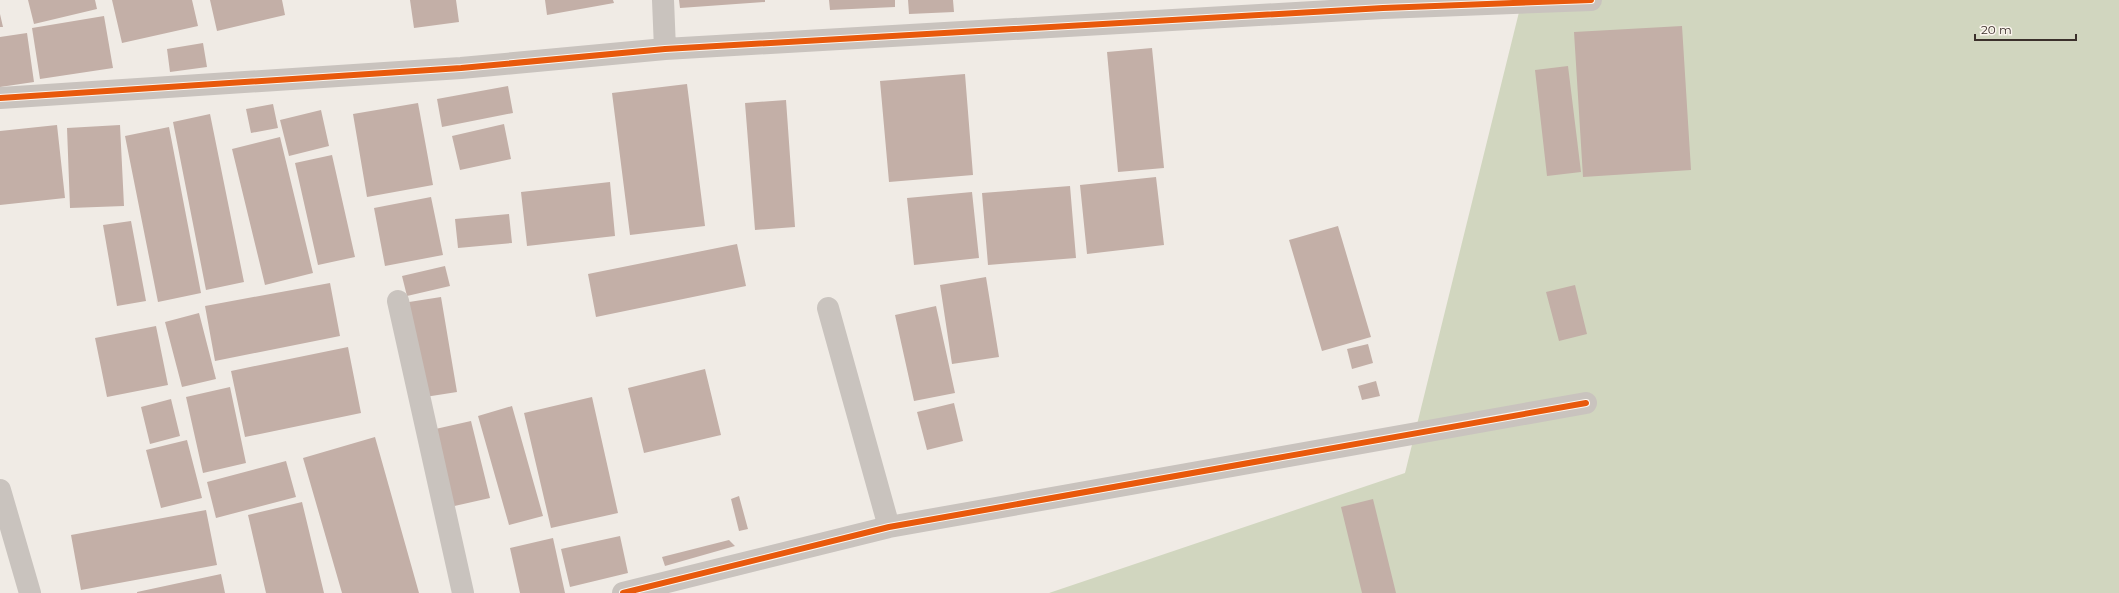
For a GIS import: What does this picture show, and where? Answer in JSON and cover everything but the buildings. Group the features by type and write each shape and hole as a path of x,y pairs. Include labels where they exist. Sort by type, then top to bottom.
{"street":[{"path":"663,0 665,50"},
{"path":"0,98 461,68 665,50 1375,9 1591,0"},
{"path":"398,301 463,593"},
{"path":"828,308 889,527"},
{"path":"623,593 889,527 1586,402"},
{"path":"0,490 30,593"}],"green space":[{"path":"1522,0 2119,0 2119,593 1049,593 1405,473"}],"cycle path":[{"path":"0,98 461,68 665,49 1383,8 1591,0"},
{"path":"623,593 889,527 1586,403"}]}
